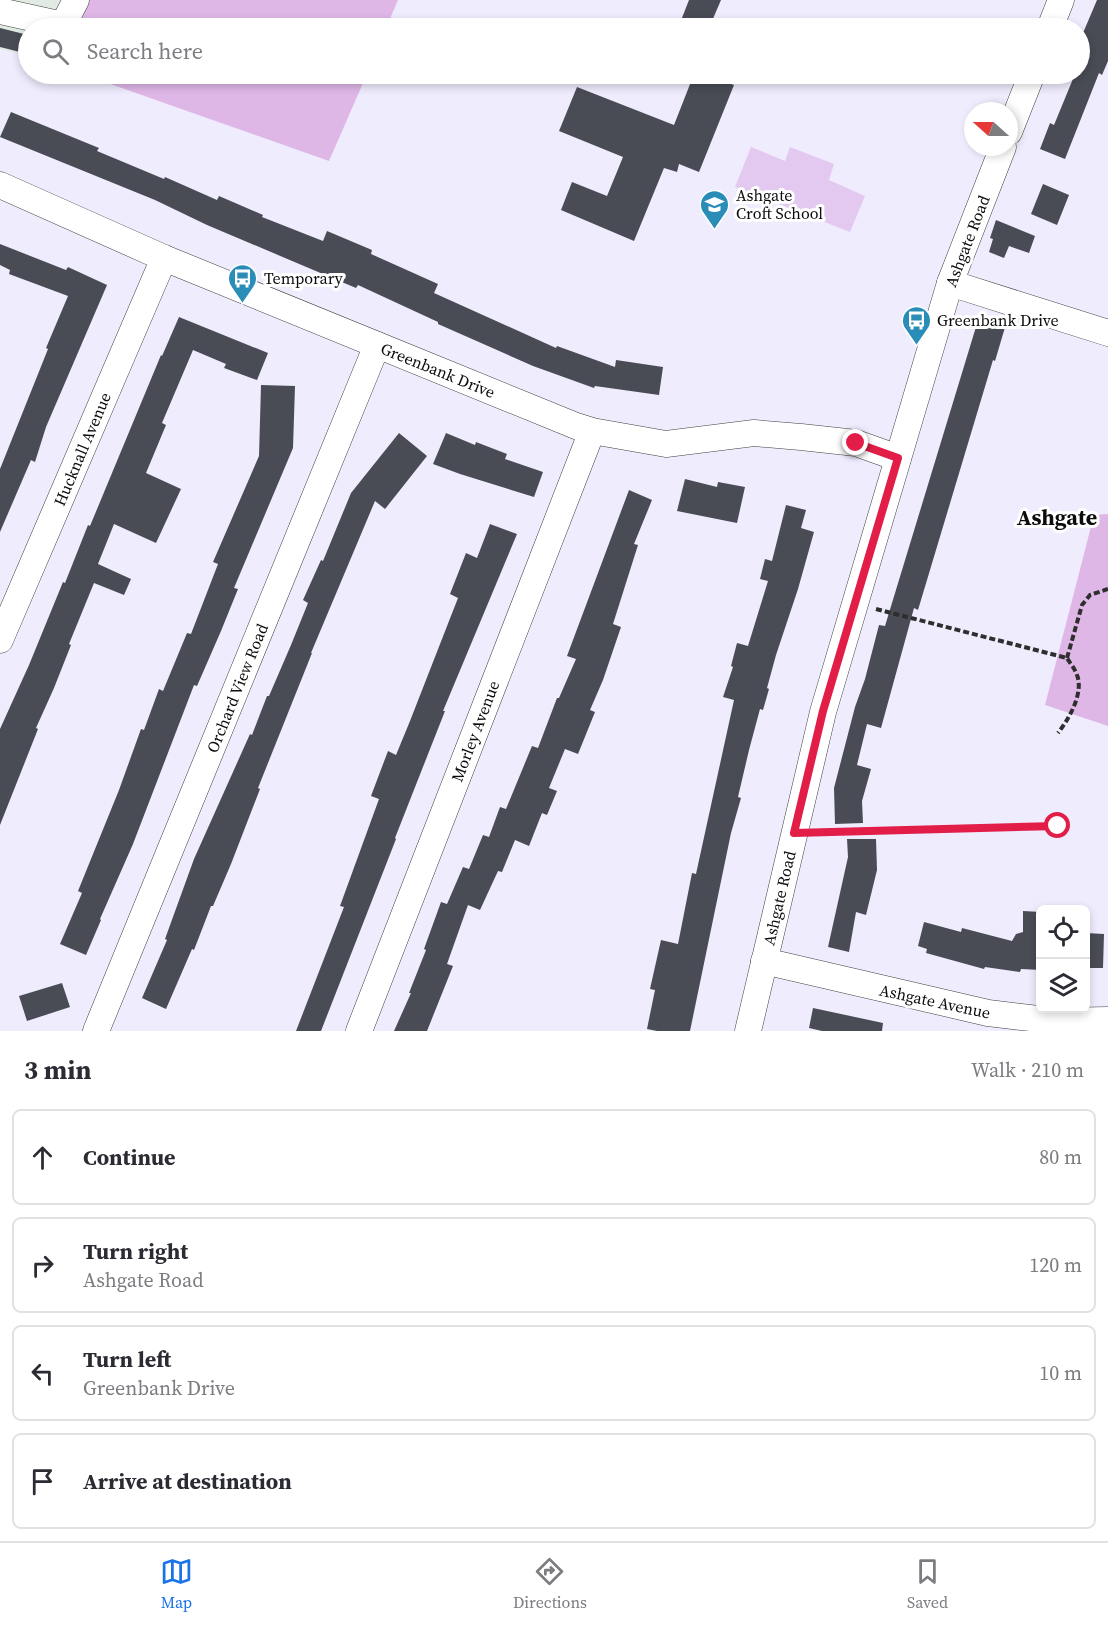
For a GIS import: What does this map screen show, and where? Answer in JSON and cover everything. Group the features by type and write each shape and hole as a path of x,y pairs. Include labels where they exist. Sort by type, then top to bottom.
{"street":[{"path":"67,18 76,0"},
{"path":"1054,18 1062,0"},
{"path":"0,11 32,18"},
{"path":"1018,109 1028,84"},
{"name":"Ashgate Road","path":"748,1031 823,711 950,283 999,156"},
{"name":"Greenbank Drive","path":"0,185 164,258 592,431 666,444 754,433 801,437 856,443 898,458"},
{"name":"Hucknall Avenue","path":"0,640 164,258"},
{"path":"950,283 1108,333"},
{"name":"Orchard View Road","path":"96,1031 377,345"},
{"name":"Morley Avenue","path":"358,1031 592,431"},
{"name":"Ashgate Avenue","path":"764,961 988,1013 1055,1021 1108,1020"}],"path":[{"path":"1067,658 1082,605 1090,595 1108,589"},
{"path":"855,603 1067,658 1078,676 1076,701 1067,722 1058,733"},
{"path":"794,833 1058,826"}],"shaded area":[{"path":"0,0 66,0 62,18 18,18 18,54 0,49"},
{"path":"77,0 398,0 390,18 71,18"},
{"path":"110,84 363,84 329,161"},
{"path":"751,147 785,161 790,147 834,164 829,180 865,196 850,232 735,187"},
{"path":"1108,514 1108,726 1045,705 1094,515"}],"building":[{"path":"689,0 721,0 713,18 682,18"},
{"path":"1097,0 1108,0 1108,61 1102,75 1099,73 1065,159 1040,149 1050,123 1054,125 1071,84 1090,84 1089,18"},
{"path":"0,28 18,32 18,52 0,47"},
{"path":"690,84 734,85 699,172 679,164 677,172 664,168 634,241 561,210 572,182 607,196 623,157 559,131 577,87 674,125"},
{"path":"11,112 99,148 97,151 164,179 165,177 217,200 219,196 263,215 262,217 323,241 327,231 372,250 371,254 438,284 434,293 556,348 557,346 615,367 616,360 663,367 659,395 595,386 594,388 533,366 358,285 356,288 207,225 155,200 0,137"},
{"path":"1043,184 1069,195 1057,225 1031,214"},
{"path":"996,220 1035,236 1029,253 1009,246 1004,258 989,252 993,239 990,238"},
{"path":"0,244 66,270 68,267 107,285 46,427 35,462 31,460 0,532 0,469 68,296 9,274 10,270 0,265"},
{"path":"179,317 268,353 257,380 224,368 226,364 193,350 162,423 166,425 146,473 181,489 156,543 114,524 98,564 131,579 124,595 94,583 0,825 0,729"},
{"path":"979,317 1006,324 995,361 993,360 918,610 914,608 881,728 867,724 857,765 871,769 862,801 863,823 835,824 834,788 855,707 879,625 885,626"},
{"path":"261,385 295,386 293,448 234,588 238,589 221,631 197,686 194,685 133,844 86,955 60,944 82,893 78,891 141,729 144,730 159,689 163,691 187,633 191,634 218,564 213,562 259,456"},
{"path":"399,433 427,456 385,509 375,501 311,653 231,864 166,1009 142,998 167,940 165,939 194,859 291,645 308,603 303,600 321,560 323,561 351,493"},
{"path":"446,433 475,445 476,442 507,454 505,459 543,472 534,497 433,464"},
{"path":"685,479 717,487 718,482 745,487 737,523 677,511"},
{"path":"629,490 652,500 634,544 638,545 613,624 621,627 590,710 595,712 578,754 565,749 549,788 557,791 547,815 542,813 529,846 515,840 502,872 498,871 480,910 468,905 447,964 453,966 427,1031 394,1031 411,993 409,993 441,902 447,904 463,867 469,869 483,835 489,837 500,807 506,809 532,746 538,748 557,698 576,659 567,656"},
{"path":"786,505 806,510 801,528 814,532 776,655 763,710 760,709 749,750 738,797 741,798 731,833 690,1031 647,1029 655,990 650,989 661,940 678,944 692,873 696,874 734,700 723,697 733,667 731,666 737,643 748,646 768,581 760,579 765,559 772,561"},
{"path":"490,524 517,534 443,711 445,711 321,1031 296,1031 344,907 340,906 379,799 371,796 388,751 396,755 410,721 458,598 450,594 466,553 477,558"},
{"path":"847,839 876,839 877,870 866,915 856,912 849,952 828,947 848,857"},
{"path":"1023,911 1036,912 1036,970 1021,969 1020,972 985,967 984,969 926,953 927,949 918,946 924,922 961,932 962,928 1012,941 1016,934 1023,932"},
{"path":"1090,933 1104,934 1103,968 1090,968"},
{"path":"62,983 70,1007 27,1021 19,996"},
{"path":"813,1008 883,1023 882,1031 822,1031 809,1028"}],"place":[{"name":"Ashgate Croft School","path":"715,230"},
{"name":"Temporary","path":"243,304"},
{"name":"Greenbank Drive","path":"916,346"}],"district":[{"name":"Ashgate","path":"1057,517"}],"route":[{"path":"856,443 898,458 823,711 794,833 1058,826"}]}
